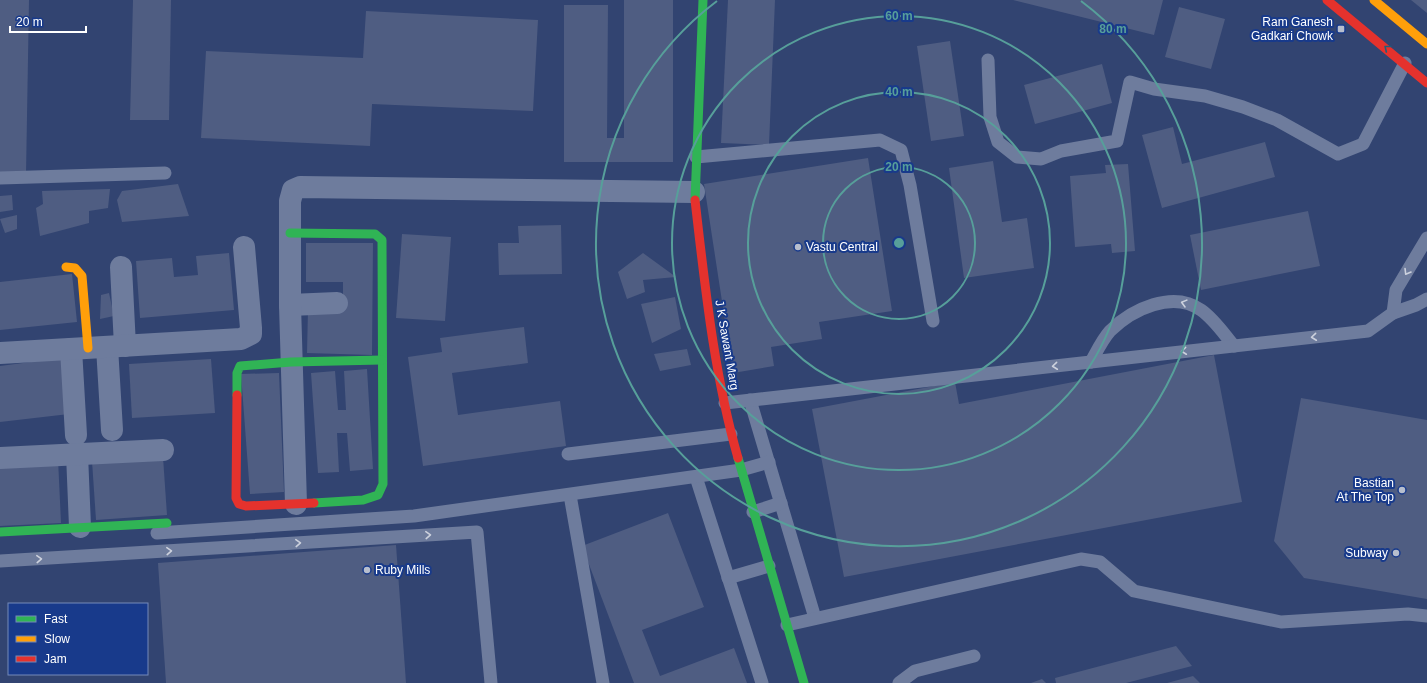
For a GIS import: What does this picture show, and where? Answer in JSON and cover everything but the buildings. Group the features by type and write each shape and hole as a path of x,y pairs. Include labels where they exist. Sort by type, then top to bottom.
{"street":[{"name":"J K Sawant Marg","path":"703,0 694,192 707,306 731,434 804,683"},
{"path":"1327,0 1405,63 1427,83"},
{"path":"1374,0 1427,44"},
{"path":"296,504 290,305 291,195 293,190 300,187 694,192"},
{"path":"290,234 375,234 382,240 383,484 378,495 363,500 246,506 239,504 236,498 238,368 240,366 291,362 382,360"},
{"path":"0,353 241,339 247,337 251,334 251,328 244,247"},
{"path":"66,267 74,268 82,276 98,347 112,430"},
{"path":"80,527 76,444 98,347 121,267"},
{"path":"290,305 337,303"},
{"path":"0,458 76,444 163,450"},
{"path":"0,532 167,523"}],"lane":[{"path":"988,60 990,117 998,142 1018,157 1041,159 1061,151 1117,141 1130,82 1154,89 1205,96 1243,107 1277,120 1338,154 1363,144 1405,63"},
{"path":"696,157 880,140 901,150 910,185 933,322"},
{"path":"0,178 165,173"},
{"path":"1394,313 1396,290 1427,238"},
{"path":"725,403 1368,331 1394,313 1416,305 1427,299"},
{"path":"1091,362 1102,341 1128,316 1168,301 1184,302 1200,309 1214,321 1234,346"},
{"path":"750,400 815,618"},
{"path":"568,454 731,434"},
{"path":"0,543 414,516 696,477 741,470 769,462"},
{"path":"696,477 762,683"},
{"path":"570,495 603,683"},
{"path":"753,512 781,504"},
{"path":"0,561 477,532 491,683"},
{"path":"787,624 1081,559 1100,562 1134,591 1281,622 1408,614 1427,616"},
{"path":"728,578 769,566"},
{"path":"899,683 916,671 974,656"}],"traffic: fast":[{"path":"695,200 703,0"},
{"path":"290,233 375,234 382,240 383,484 378,495 363,500 314,503"},
{"path":"237,395 237,373 240,366 291,362 382,360"},
{"path":"738,458 804,683"},
{"path":"0,532 167,523"}],"traffic: slow":[{"path":"1374,0 1427,44"},
{"path":"66,267 75,268 82,276 88,348"}],"traffic: jam":[{"path":"1327,0 1427,83"},
{"path":"695,200 716,363 738,458"},
{"path":"237,395 236,498 239,504 246,506 314,503"}],"place":[{"name":"Ram Ganesh Gadkari Chowk","path":"1341,29"},
{"name":"Vastu Central","path":"798,247"},
{"name":"Bastian At The Top","path":"1402,490"},
{"name":"Subway","path":"1396,553"},
{"name":"Ruby Mills","path":"367,570"}]}
